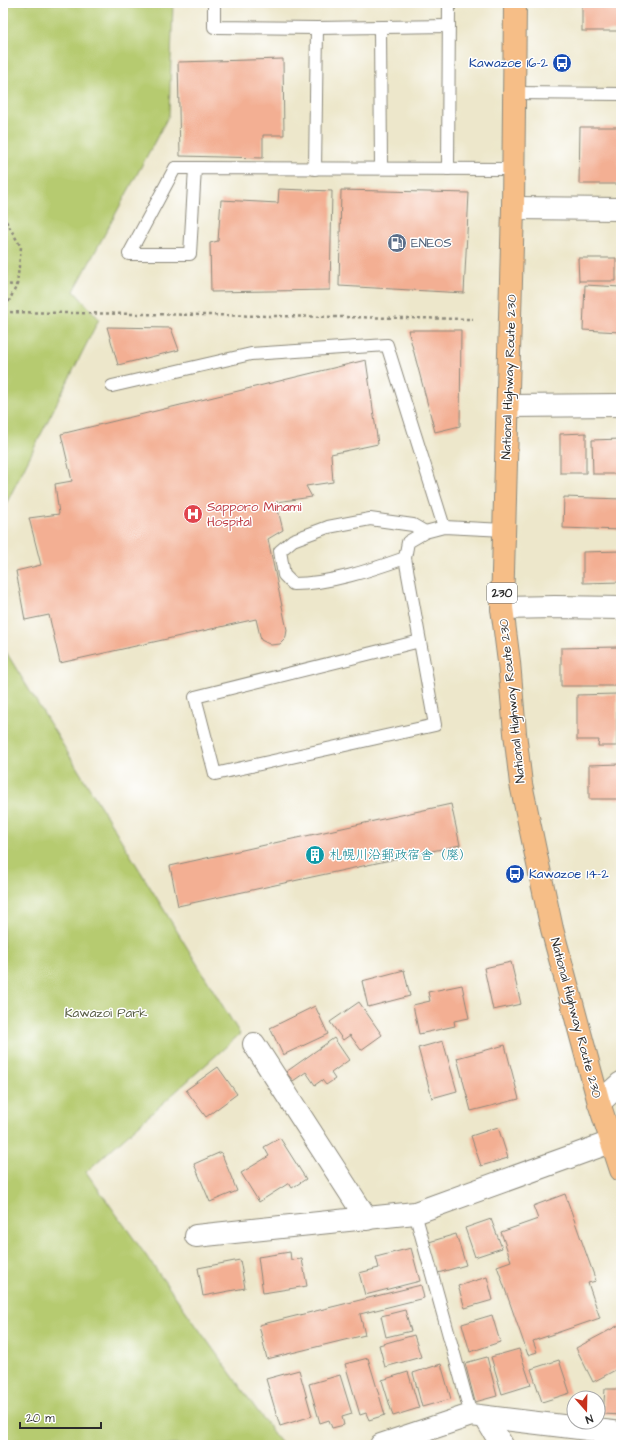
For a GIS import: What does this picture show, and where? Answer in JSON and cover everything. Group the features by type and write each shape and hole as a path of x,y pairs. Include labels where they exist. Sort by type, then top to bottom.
{"highway":[{"name":"National Highway Route 230","path":"515,3 514,169 509,406 502,608 521,784 552,929 598,1103 621,1170"}],"street":[{"path":"513,208 621,209"},
{"path":"509,406 621,405"},
{"path":"502,608 555,606 621,608"},
{"path":"254,1044 367,1219"},
{"path":"598,1103 621,1083"},
{"path":"196,1236 415,1213 611,1142"},
{"path":"381,1445 478,1416 621,1432"},
{"path":"478,1416 502,1445"}],"lane":[{"path":"214,3 214,27 380,28 449,26"},
{"path":"448,169 449,3"},
{"path":"315,169 317,28"},
{"path":"380,28 381,168"},
{"path":"514,93 621,94"},
{"path":"195,168 190,254 129,254 175,168 195,168 315,169 381,168 514,169"},
{"path":"112,386 251,354 386,345 444,527"},
{"path":"405,558 363,572 309,584 293,584 284,575 280,551 292,540 328,527 370,519 413,525 425,532"},
{"path":"420,641 195,697 215,774 435,725 420,641 405,558 408,542 425,532 444,527 505,530"},
{"path":"415,1213 478,1416"}],"path":[{"path":"3,216 21,247 17,285 3,313 473,319"},
{"path":"3,284 17,285"}],"green space":[{"path":"3,3 173,3 169,115 74,291 99,319 3,510"},
{"name":"Kawazoi Park","path":"3,647 240,1034 86,1172 282,1445 3,1445"}],"building":[{"path":"582,3 621,3 621,31 582,31"},
{"path":"283,59 284,135 263,135 263,158 180,156 178,62"},
{"path":"580,127 621,127 621,184 579,184"},
{"path":"279,189 332,191 330,290 211,292 210,243 218,241 221,200 278,203"},
{"path":"341,190 469,193 464,293 339,286"},
{"path":"578,258 616,258 616,281 579,281"},
{"path":"585,285 621,287 620,332 583,330"},
{"path":"107,327 171,328 179,350 118,365"},
{"path":"408,330 461,330 460,426 435,432"},
{"path":"366,360 378,444 331,454 333,482 306,486 312,497 276,502 283,530 268,539 287,630 284,640 280,644 271,645 261,640 256,619 60,663 49,615 25,620 16,571 41,565 29,518 59,514 55,484 72,481 61,434"},
{"path":"586,433 586,473 560,473 560,434"},
{"path":"621,439 621,474 593,474 592,440"},
{"path":"564,497 621,499 621,530 563,528"},
{"path":"621,551 621,582 583,583 583,552"},
{"path":"619,647 619,686 561,686 561,648"},
{"path":"617,694 617,746 598,746 599,740 577,740 577,695"},
{"path":"621,764 621,799 589,799 589,765"},
{"name":"札幌川沿郵政宿舎（廃）","path":"451,804 460,845 178,906 170,866"},
{"path":"511,962 521,1004 493,1010 484,968"},
{"path":"404,970 410,996 368,1007 362,981"},
{"path":"462,985 469,1018 454,1021 455,1026 419,1034 413,1005 430,1001 428,992"},
{"path":"359,1002 382,1035 361,1050 350,1035 343,1040 330,1022"},
{"path":"315,1006 328,1034 283,1055 270,1028"},
{"path":"334,1038 349,1060 331,1073 335,1079 326,1085 322,1080 315,1085 306,1072 293,1081 286,1072"},
{"path":"443,1041 457,1091 432,1098 418,1048"},
{"path":"505,1045 519,1099 471,1111 457,1058"},
{"path":"218,1067 237,1094 206,1117 186,1090"},
{"path":"498,1127 508,1158 481,1166 471,1136"},
{"path":"280,1138 306,1179 292,1188 289,1183 259,1202 241,1173 269,1156 264,1147"},
{"path":"221,1152 237,1191 210,1202 194,1164"},
{"path":"565,1194 596,1281 588,1283 600,1318 533,1341 537,1352 528,1355 497,1266 511,1261 501,1232 538,1219 533,1206"},
{"path":"491,1219 502,1248 475,1257 465,1228"},
{"path":"456,1234 466,1265 438,1273 429,1242"},
{"path":"411,1248 420,1281 365,1295 359,1273 379,1268 376,1257"},
{"path":"290,1252 291,1260 302,1259 307,1286 263,1293 258,1257"},
{"path":"240,1260 245,1288 203,1296 198,1268"},
{"path":"487,1277 493,1300 465,1308 458,1286"},
{"path":"421,1285 424,1298 360,1314 365,1335 267,1359 259,1325"},
{"path":"405,1310 411,1331 386,1337 381,1316"},
{"path":"492,1315 500,1342 470,1352 462,1324"},
{"path":"621,1324 621,1367 593,1382 576,1348"},
{"path":"414,1335 421,1357 385,1367 379,1345"},
{"path":"519,1349 531,1385 502,1394 491,1357"},
{"path":"487,1357 497,1396 475,1402 465,1363"},
{"path":"368,1358 385,1415 369,1420 366,1413 360,1415 345,1364"},
{"path":"559,1360 569,1390 566,1390 566,1394 542,1402 531,1369"},
{"path":"441,1364 451,1399 422,1407 413,1373"},
{"path":"299,1370 312,1416 280,1426 266,1379"},
{"path":"408,1372 419,1408 393,1416 382,1380"},
{"path":"340,1375 352,1414 342,1417 344,1425 332,1428 329,1420 320,1423 309,1384"},
{"path":"621,1389 621,1415 606,1414 605,1390"}],"place":[{"name":"Kawazoe 16-2","path":"562,63"},
{"name":"ENEOS","path":"397,243"},
{"name":"Sapporo Minami Hospital","path":"193,514"},
{"name":"札幌川沿郵政宿舎（廃）","path":"315,855"},
{"name":"Kawazoe 14-2","path":"515,874"}]}
